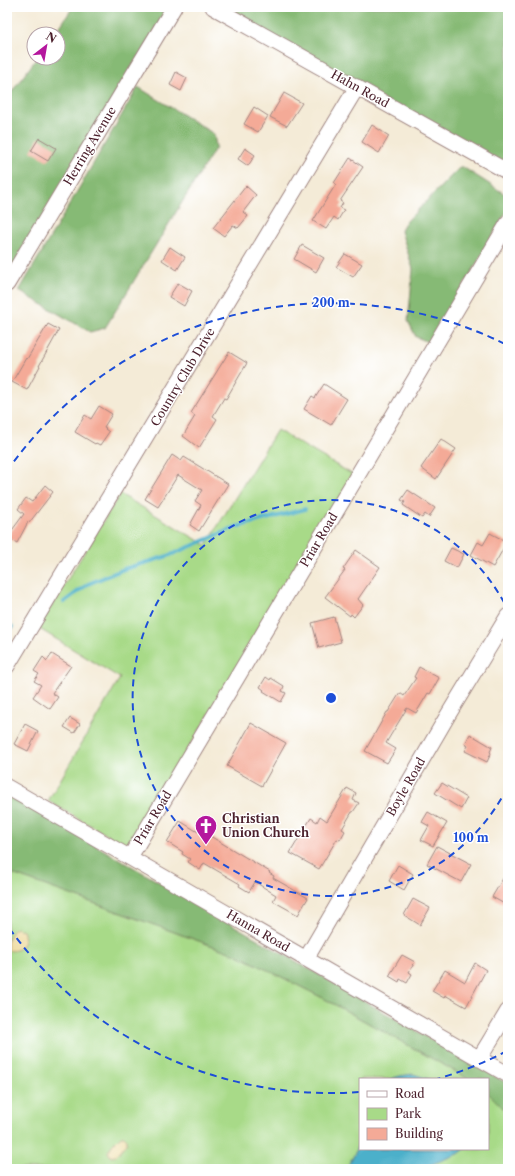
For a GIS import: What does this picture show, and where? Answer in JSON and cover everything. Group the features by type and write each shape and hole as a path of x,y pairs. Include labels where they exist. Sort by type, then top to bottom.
{"street":[{"name":"Herring Avenue","path":"7,284 174,7"},
{"name":"Hahn Road","path":"213,7 508,172"},
{"name":"Country Club Drive","path":"7,666 357,87"},
{"name":"Priar Road","path":"130,857 508,222"},
{"name":"Boyle Road","path":"306,959 448,715 508,616"},
{"name":"Hanna Road","path":"7,787 508,1075"},
{"path":"479,1059 508,1011"}],"green space":[{"path":"73,7 170,7 7,279 7,98 31,66 66,66 66,26 60,26"},
{"path":"211,7 508,7 508,167"},
{"path":"138,87 214,134 216,147 105,328 90,332 19,291"},
{"path":"461,166 508,196 508,209 431,343 416,337 408,321 413,269 401,231 404,224"},
{"path":"277,430 355,476 128,847 48,801 120,678 38,628 120,494 206,545"},
{"path":"7,796 43,815 508,1084 508,1113 489,1094 489,1078 467,1078 323,998 238,955 7,872"},
{"path":"7,872 238,955 323,998 467,1078 359,1078 359,1150 489,1150 489,1094 508,1113 508,1169 7,1169"}],"sand":[{"path":"17,928 23,931 23,943 19,949 11,951 7,950 7,941 14,929"},
{"path":"121,1136 124,1136 127,1139 127,1143 116,1156 111,1157 108,1152 112,1145"}],"water":[{"path":"413,1074 426,1078 393,1078"},
{"path":"359,1142 359,1150 464,1150 460,1153 425,1167 424,1169 346,1169 355,1153"}],"building":[{"path":"176,72 187,78 181,91 170,85"},
{"path":"284,93 302,103 287,126 270,117"},
{"path":"254,107 268,116 258,132 244,124"},
{"path":"372,125 389,136 379,153 362,142"},
{"path":"39,138 56,148 48,161 31,151"},
{"path":"245,148 255,155 248,166 238,159"},
{"path":"350,158 363,167 340,201 343,203 340,208 344,210 338,220 334,217 326,229 313,221"},
{"path":"246,186 256,195 243,212 248,216 238,228 233,225 224,236 213,228"},
{"path":"302,245 324,258 316,272 294,259"},
{"path":"170,247 185,257 177,270 162,260"},
{"path":"345,254 362,264 353,277 336,267"},
{"path":"178,283 192,291 184,306 169,297"},
{"path":"48,324 59,330 27,390 12,382"},
{"path":"229,352 247,363 226,399 224,398 213,416 217,419 199,448 183,436 195,416 191,413"},
{"path":"324,384 347,399 331,425 304,409 312,396 315,398"},
{"path":"99,406 112,414 104,427 109,432 100,445 95,444 75,432 85,415 91,419"},
{"path":"441,439 456,449 436,479 421,468"},
{"path":"172,455 181,461 184,457 228,484 199,531 190,525 201,505 195,501 202,490 178,475 158,507 145,499"},
{"path":"45,485 53,492 29,523 28,522 17,543 7,537 24,514 18,509 26,498 32,502"},
{"path":"408,490 435,508 429,517 425,514 422,518 403,505 405,502 401,500"},
{"path":"490,533 507,542 493,567 471,555 478,542 483,545"},
{"path":"451,548 464,554 457,568 444,561"},
{"path":"356,550 380,567 358,599 363,605 354,617 351,614 350,616 325,597 345,570 343,569"},
{"path":"334,617 341,642 319,648 312,623"},
{"path":"52,654 71,666 52,693 58,697 50,709 33,697 41,685 34,681 39,674 34,671 43,657 47,661"},
{"path":"419,667 439,678 430,694 428,693 416,713 407,708 386,743 396,749 387,763 365,751 387,712 400,693 404,696 416,678 414,677"},
{"path":"266,677 270,680 271,678 284,686 282,691 286,693 281,702 263,691 264,690 260,687"},
{"path":"70,718 80,724 74,733 64,727"},
{"path":"251,723 286,743 262,786 227,766"},
{"path":"25,724 38,731 28,751 14,744"},
{"path":"470,734 492,747 487,762 465,751 468,746 465,744"},
{"path":"442,783 467,798 461,809 435,793"},
{"path":"347,788 356,793 353,800 359,803 342,829 345,831 340,840 337,839 319,869 290,853 311,818 317,822 320,816 327,821"},
{"path":"428,812 447,823 433,846 421,840 429,826 422,822"},
{"path":"180,821 198,832 200,830 270,872 269,873 274,876 273,878 308,898 298,915 273,901 276,895 255,882 249,892 239,886 240,884 204,863 200,870 188,862 190,859 182,854 183,852 167,842"},
{"path":"437,846 471,864 461,882 427,864"},
{"path":"398,865 413,874 404,890 389,881"},
{"path":"508,870 508,906 492,897"},
{"path":"413,899 430,908 420,925 404,915"},
{"path":"402,955 415,962 409,972 412,974 407,983 400,979 399,982 389,976"},
{"path":"475,963 486,970 466,1007 445,995 444,998 432,991 445,970 465,982"}],"waterway":[{"path":"64,602 88,584 124,569 168,556 236,527 305,509"},
{"path":"7,624 12,627"}],"place":[{"name":"Christian Union Church","path":"206,846"}]}
